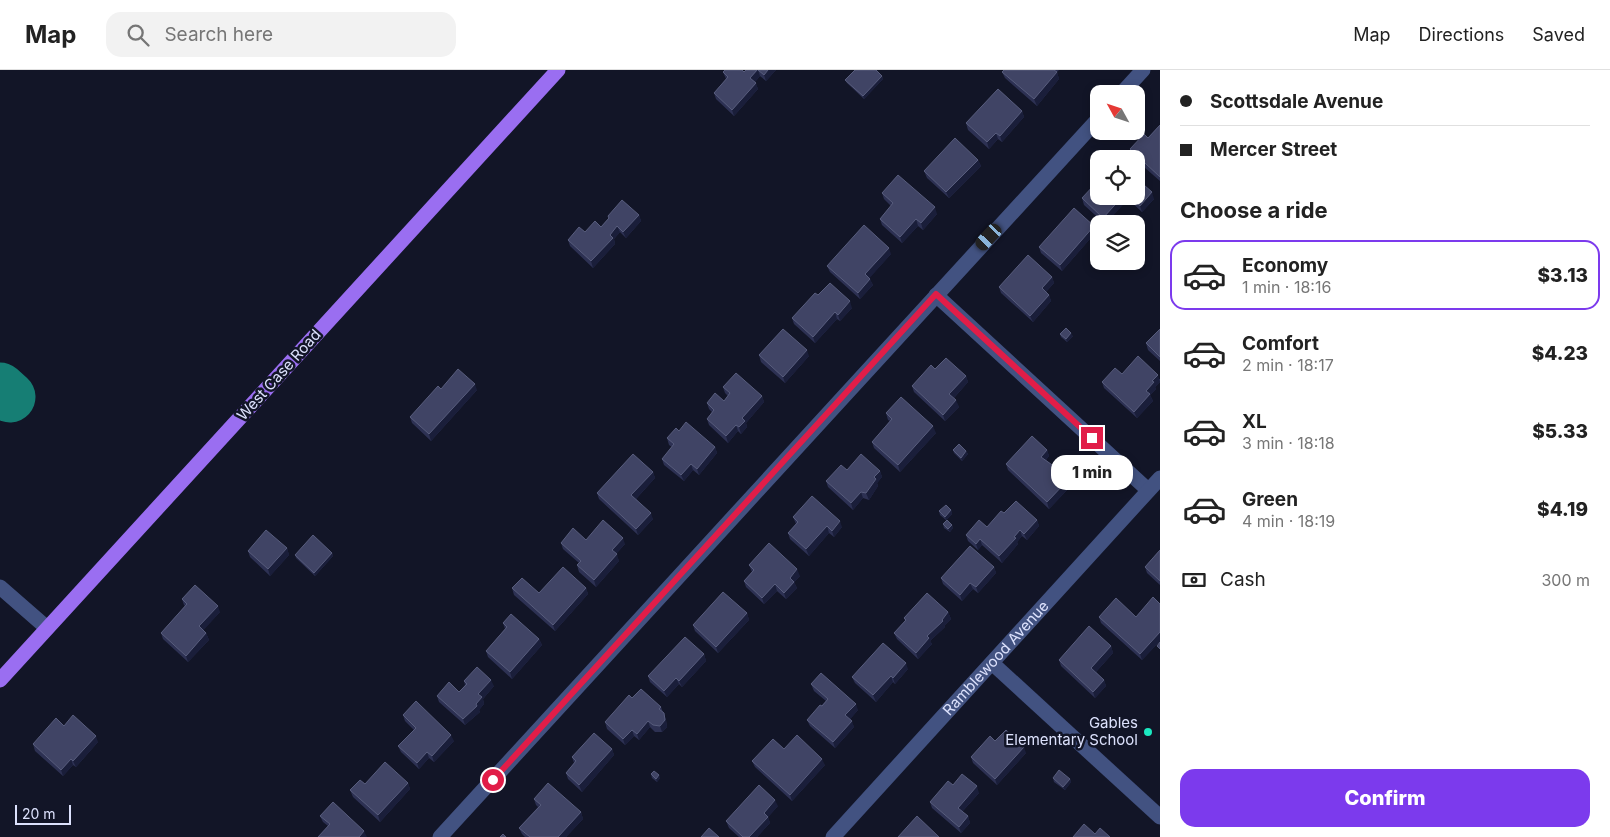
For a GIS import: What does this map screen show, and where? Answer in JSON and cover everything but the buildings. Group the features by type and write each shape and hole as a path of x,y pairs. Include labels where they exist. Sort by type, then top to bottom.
{"main road":[{"name":"West Case Road","path":"0,680 558,70"}],"street":[{"path":"1129,85 1143,70"},
{"path":"440,837 1090,128"},
{"path":"936,294 1148,490"},
{"name":"Ramblewood Avenue","path":"833,837 1160,478"},
{"path":"0,587 47,628"},
{"path":"992,663 1160,817"}],"taxiway":[{"path":"0,388 10,397"}],"place":[{"name":"Gables Elementary School","path":"1148,732"}],"route":[{"path":"493,780 936,294 1092,438"}]}
